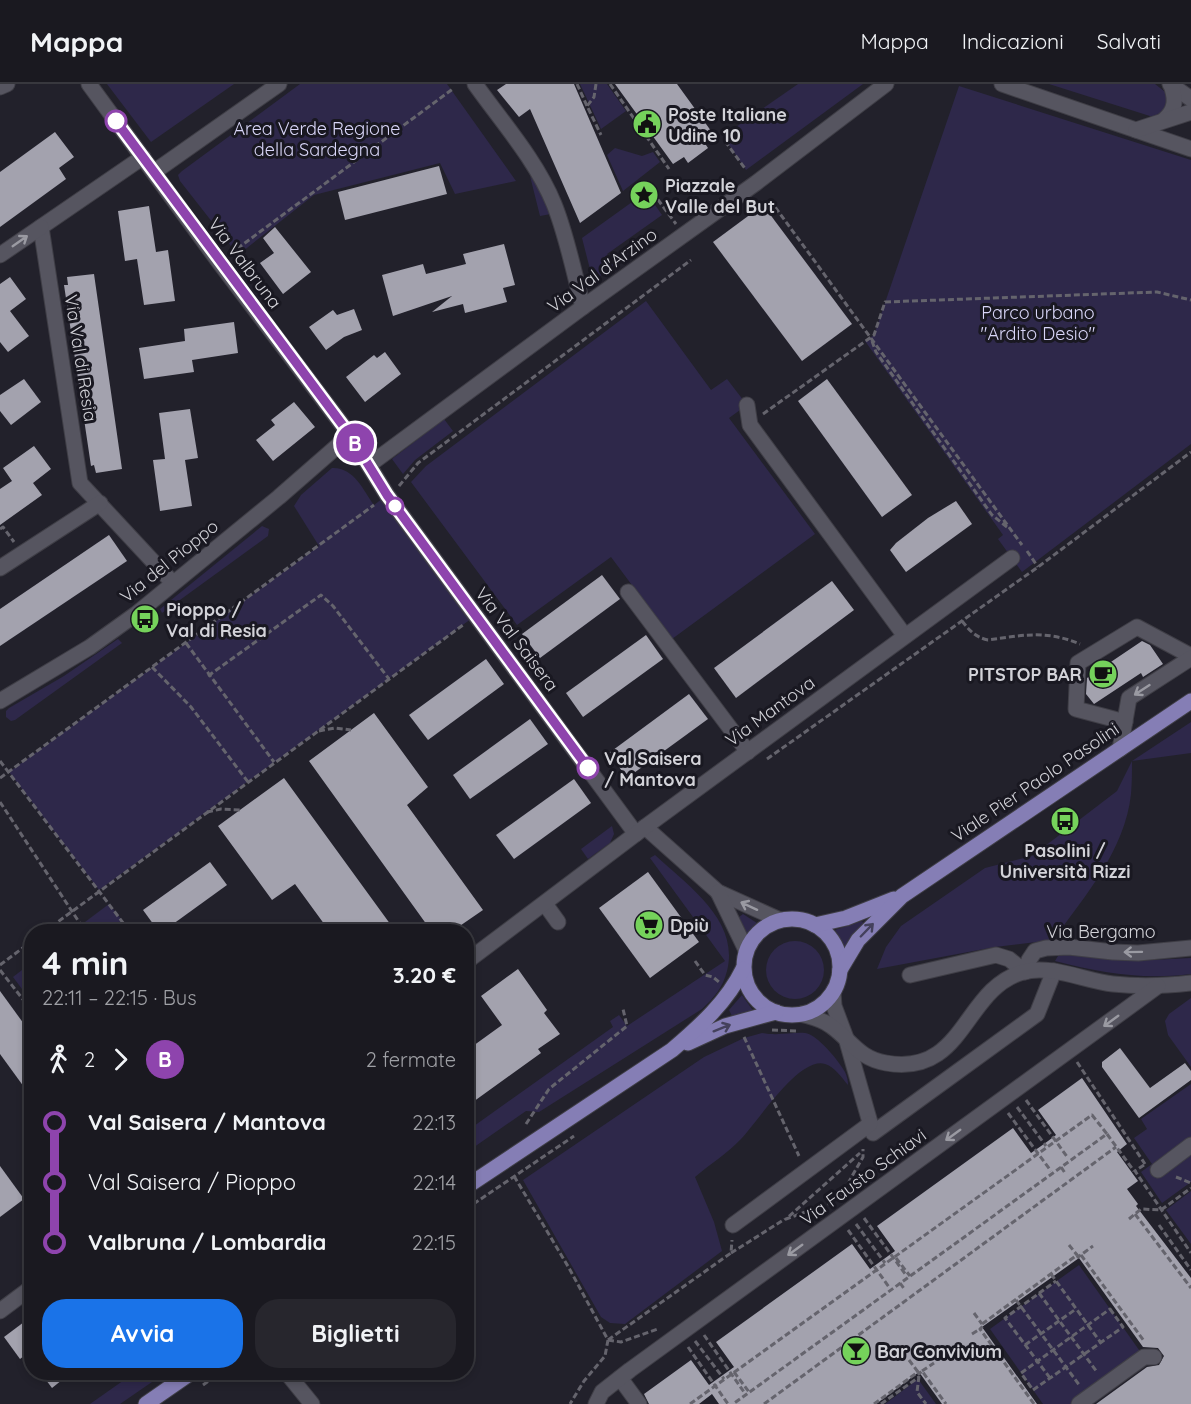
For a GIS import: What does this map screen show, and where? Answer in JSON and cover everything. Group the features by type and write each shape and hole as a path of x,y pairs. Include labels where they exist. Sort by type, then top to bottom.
{"main road":[{"name":"Viale Pier Paolo Pasolini","path":"840,970 858,940 902,896 1191,702"},
{"name":"Viale Pier Paolo Pasolini","path":"814,925 846,918 902,896"},
{"path":"795,919 814,925 827,934 837,950 840,970 832,992 818,1007 801,1014 789,1015 776,1012 761,1004 752,995 745,981 743,969 746,950 754,936 764,927 780,920 795,919"},
{"path":"474,1182 672,1050 702,1024 727,997 743,969"},
{"path":"672,1050 725,1026 776,1012"},
{"path":"146,1404 180,1380"}],"street":[{"path":"0,87 7,84"},
{"name":"Via Valbruna","path":"89,84 219,262 350,435 369,465"},
{"path":"154,172 279,84"},
{"path":"475,84 546,188 559,217 583,307"},
{"name":"Via Val d'Arzino","path":"369,465 756,183 886,84"},
{"path":"1002,84 1136,130 1186,144"},
{"path":"1162,122 1169,116 1174,106 1175,96 1170,85"},
{"path":"1170,85 1191,99"},
{"path":"1136,130 1191,112"},
{"path":"0,255 143,157"},
{"name":"Via Val di Resia","path":"41,227 80,483 173,583"},
{"path":"747,405 750,424 905,636"},
{"name":"Via del Pioppo","path":"0,701 90,647 136,614 279,497 350,435"},
{"name":"Via Val Saisera","path":"369,465 387,495 468,607 641,831 718,892"},
{"path":"0,568 100,503"},
{"name":"Via Mantova","path":"474,956 1012,558"},
{"path":"628,592 748,752"},
{"path":"1120,749 1125,722 1129,698 1191,657 1137,627 1078,663 1076,709 1125,722"},
{"path":"718,892 780,920"},
{"path":"718,892 746,950"},
{"path":"545,904 558,922"},
{"name":"Via Bergamo","path":"1025,972 1035,951 1046,948 1069,947 1138,953 1191,948"},
{"path":"910,975 996,955 1009,959 1025,972"},
{"path":"832,992 834,1006 846,1038 866,1127 873,1133 1036,1014 1054,971"},
{"path":"801,1014 829,1024 863,1055 878,1061 906,1064 937,1055 952,1043 992,990 1008,979 1025,972 1054,971 1089,980 1132,986 1191,983"},
{"name":"Via Fausto Schiavi","path":"596,1404 602,1392 620,1378 1158,986"},
{"path":"733,1225 866,1127"},
{"path":"1158,1170 1191,1145"},
{"path":"0,1311 24,1293"},
{"path":"1083,1401 1144,1358 1154,1357"},
{"path":"620,1378 639,1404"},
{"path":"292,1380 312,1404"}],"path":[{"path":"577,84 601,135"},
{"path":"587,106 594,97 596,84"},
{"path":"610,84 669,169"},
{"path":"219,262 454,88"},
{"path":"725,141 746,170"},
{"path":"647,185 667,211"},
{"path":"770,200 1038,567"},
{"path":"398,486 418,463 691,260"},
{"path":"750,424 874,335 885,302 1157,292 1191,300"},
{"path":"870,337 876,352 992,515 1012,531"},
{"path":"761,763 1038,567 1191,452"},
{"path":"0,778 374,505"},
{"path":"0,529 3,527 22,554"},
{"path":"208,676 321,595 333,606 389,679"},
{"path":"962,621 975,636 988,640 1027,634 1061,637 1096,651"},
{"path":"54,924 467,622"},
{"path":"186,643 208,676 274,762"},
{"path":"152,667 191,707 248,782"},
{"path":"317,731 335,728 351,730"},
{"path":"0,761 124,924"},
{"path":"0,802 80,924"},
{"path":"206,812 221,809 241,810"},
{"path":"0,965 24,947"},
{"path":"695,962 705,975 713,977 720,985"},
{"path":"0,970 24,1001"},
{"path":"526,1124 549,1089 627,1026 623,1009"},
{"path":"765,1028 806,1031"},
{"path":"750,1031 742,1033 806,1171"},
{"path":"1069,1051 1145,1164 1135,1172"},
{"path":"1026,1100 1069,1159"},
{"path":"1017,1107 1046,1147"},
{"path":"1008,1113 1051,1172"},
{"path":"690,1404 1092,1115 1191,1253"},
{"path":"786,1219 838,1200 863,1157 866,1127"},
{"path":"474,1204 578,1133"},
{"path":"733,1404 1069,1159 1107,1134"},
{"path":"1056,1140 1069,1159"},
{"path":"764,1404 1116,1147"},
{"path":"570,1404 584,1381 605,1356 609,1340 731,1253 786,1219 863,1149"},
{"path":"1037,1154 1051,1172"},
{"path":"504,1162 569,1268 609,1340"},
{"path":"1061,1167 1065,1173"},
{"path":"1129,1219 1141,1209 1161,1210 1191,1188"},
{"path":"1135,1214 1191,1288"},
{"path":"864,1218 908,1276"},
{"path":"856,1224 885,1263"},
{"path":"731,1253 733,1225"},
{"path":"1159,1225 1191,1270"},
{"path":"848,1230 890,1289"},
{"path":"1069,1245 1079,1255 1154,1357"},
{"path":"972,1335 983,1326 982,1324 1093,1246"},
{"path":"894,1256 908,1276"},
{"path":"877,1269 890,1289"},
{"path":"1051,1274 1101,1343"},
{"path":"1050,1378 1005,1318 1056,1281"},
{"path":"900,1283 905,1290"},
{"path":"1039,1293 1106,1385"},
{"path":"1016,1300 1066,1367 1083,1401"},
{"path":"1025,1345 1076,1309"},
{"path":"1110,1309 1116,1318 1123,1327 1033,1390 1021,1373 1110,1309"},
{"path":"974,1313 982,1324"},
{"path":"1116,1318 1123,1313"},
{"path":"609,1340 621,1342 665,1328"},
{"path":"980,1329 1034,1404"},
{"path":"704,1335 747,1392"},
{"path":"695,1341 724,1379"},
{"path":"688,1347 727,1404"},
{"path":"909,1360 946,1404"},
{"path":"874,1404 934,1363"},
{"path":"734,1372 747,1392"},
{"path":"919,1373 917,1392 923,1403"},
{"path":"881,1404 919,1373"},
{"path":"1020,1385 1027,1381"},
{"path":"714,1386 727,1404"},
{"path":"740,1400 743,1404"}],"green space":[{"path":"107,84 234,84 151,142"},
{"name":"Area Verde Regione della Sardegna","path":"300,84 447,84 516,181 455,194 440,163 314,195 238,255 180,181 178,175"},
{"path":"580,84 607,84 626,111 601,129"},
{"path":"798,84 863,84 746,170 723,136"},
{"path":"1049,84 1155,84 1169,95 1166,113 1153,117"},
{"name":"Parco urbano \"Ardito Desio\"","path":"959,86 1191,160 1191,444 1022,572 998,539 1003,535 865,341 874,335"},
{"path":"615,148 642,156 653,152 660,162 623,191 607,155"},
{"path":"530,176 543,195 551,214 540,216"},
{"path":"646,192 662,215 607,254 615,265 593,281 582,238"},
{"path":"646,301 711,390 727,379 747,405 729,418 815,534 672,639 611,557 517,625 411,482 426,466"},
{"path":"444,419 453,431 415,460 403,474 392,459"},
{"path":"332,468 352,475 374,505 387,495 475,616 99,890 9,772 319,546 294,506 301,495"},
{"path":"262,526 269,529 268,536 162,613 160,609"},
{"path":"118,639 122,643 15,720 11,721 6,717 6,711 9,708 64,676"},
{"path":"1191,722 1191,753 1132,761"},
{"path":"1132,761 1131,794 1121,834 1102,872 1053,940 995,947 877,969 886,947 901,926 985,868 1032,856 1117,791"},
{"path":"612,826 614,834 610,843 588,859 581,849"},
{"path":"655,855 695,891 718,920 726,936 729,953 727,971 720,987 702,1009 539,1112 526,1111 474,1147 474,1126 613,1027 610,1021 619,1015 627,1026 725,961 650,858"},
{"path":"109,904 125,924 82,924"},
{"path":"743,914 760,925 748,936 739,917"},
{"path":"862,921 865,926 854,934 845,948 835,930"},
{"path":"795,941 806,943 819,954 824,970 822,981 811,994 795,999 784,997 771,986 766,970 768,959 779,946"},
{"path":"1065,954 1132,961 1191,958 1191,974 1139,976 1089,969 1055,961 1058,956"},
{"path":"24,968 24,992 13,977"},
{"path":"742,995 754,1012 733,1018 729,1010"},
{"path":"1191,998 1191,1067 1168,1035 1165,1021 1169,1014"},
{"path":"762,1033 805,1033 815,1038 838,1061 846,1074 848,1085 828,1065 815,1064 803,1070 779,1092 741,1139 695,1177 714,1222 722,1251 625,1324 610,1323 601,1317 523,1180 704,1057 744,1038"},
{"path":"1191,1084 1191,1182 1162,1203 1141,1172 1152,1164 1134,1138 1147,1129 1141,1119"},
{"path":"1191,1191 1191,1244 1166,1210"},
{"path":"1079,1265 1144,1357 1079,1404 1043,1404 990,1329"},
{"path":"918,1379 936,1404 885,1404"},
{"path":"124,1380 155,1380 120,1404 90,1404"}],"building":[{"path":"506,84 574,84 621,193 580,223 530,109 519,117 497,90"},
{"path":"615,84 677,84 714,135 704,142 708,148 688,163 684,157 673,164"},
{"path":"55,132 74,157 59,168 66,179 0,227 0,172"},
{"path":"439,166 447,194 345,220 338,192"},
{"path":"763,205 852,324 802,361 713,242"},
{"path":"149,206 156,252 168,250 175,301 144,305 137,259 125,261 118,211"},
{"path":"275,227 311,272 283,294 260,263 274,253 263,238"},
{"path":"504,244 515,285 503,288 507,302 465,313 463,304 432,312 452,296 393,316 382,275 423,264 426,274 466,264 463,254"},
{"path":"94,274 122,469 96,473 94,465 91,466 64,285 68,285 67,277"},
{"path":"10,277 26,299 10,311 29,336 8,352 0,342 0,284"},
{"path":"354,309 362,330 344,337 326,350 309,327 333,310 337,315"},
{"path":"234,322 238,353 192,360 194,372 144,379 139,348 185,341 184,329"},
{"path":"385,352 401,374 365,402 346,377 374,355 377,358"},
{"path":"24,379 41,402 11,425 0,411 0,395"},
{"path":"827,379 912,495 882,517 798,401"},
{"path":"294,402 315,427 273,461 256,440 275,425 271,420"},
{"path":"190,409 198,458 185,460 192,506 160,511 153,460 165,459 159,413"},
{"path":"34,446 51,469 33,483 42,495 0,525 0,489 12,481 3,468"},
{"path":"956,501 972,524 906,572 890,550 928,518"},
{"path":"109,535 127,561 0,646 0,609"},
{"path":"602,575 620,599 540,658 522,634"},
{"path":"832,581 854,610 736,698 714,668"},
{"path":"646,635 663,659 583,717 566,693"},
{"path":"1142,641 1150,645 1163,664 1143,677 1141,673 1094,704 1086,694 1087,678"},
{"path":"486,659 504,684 428,740 409,715"},
{"path":"689,694 708,719 627,778 609,753"},
{"path":"374,713 428,787 407,805 483,910 463,924 426,924 309,761"},
{"path":"530,719 548,744 470,799 453,775"},
{"path":"284,778 390,924 324,924 295,884 272,900 218,826"},
{"path":"574,779 591,803 514,859 496,835"},
{"path":"210,862 227,885 173,924 153,924 143,910"},
{"name":"Dpiù","path":"648,872 699,942 650,978 599,908"},
{"path":"518,969 547,1010 544,1013 560,1034 538,1049 541,1053 474,1101 474,1045 502,1025 481,996"},
{"path":"0,991 24,1024 24,1087 0,1054"},
{"path":"1120,1048 1150,1088 1185,1063 1191,1071 1191,1080 1139,1118 1102,1067 1102,1062"},
{"path":"1082,1078 1127,1144 1117,1152 1138,1181 1127,1189 1138,1204 1136,1206 1191,1278 1191,1404 1096,1404 1147,1367 1159,1365 1164,1356 1158,1348 1143,1347 1079,1258 982,1327 1037,1404 942,1404 919,1372 876,1404 719,1404 712,1394 699,1404 649,1404 644,1394 691,1360 709,1385 734,1367 716,1342 852,1244 870,1269 895,1251 877,1226 1013,1128 1031,1153 1056,1135 1038,1110"},
{"path":"0,1166 24,1199 0,1217"},
{"path":"24,1322 24,1356 20,1359 4,1337"},
{"path":"46,1380 62,1380 52,1388"}],"bus line":[{"name":"B","path":"116,121 350,435 387,495 588,768"}],"place":[{"name":"Poste Italiane Udine 10","path":"647,124"},
{"name":"Piazzale Valle del But","path":"644,195"},
{"name":"Pioppo / Val di Resia","path":"145,619"},
{"name":"PITSTOP BAR","path":"1103,674"},
{"name":"Val Saisera / Mantova","path":"588,768"},
{"name":"Pasolini / Università Rizzi","path":"1065,821"},
{"name":"Dpiù","path":"649,925"},
{"name":"Bar Convivium","path":"856,1351"}]}
